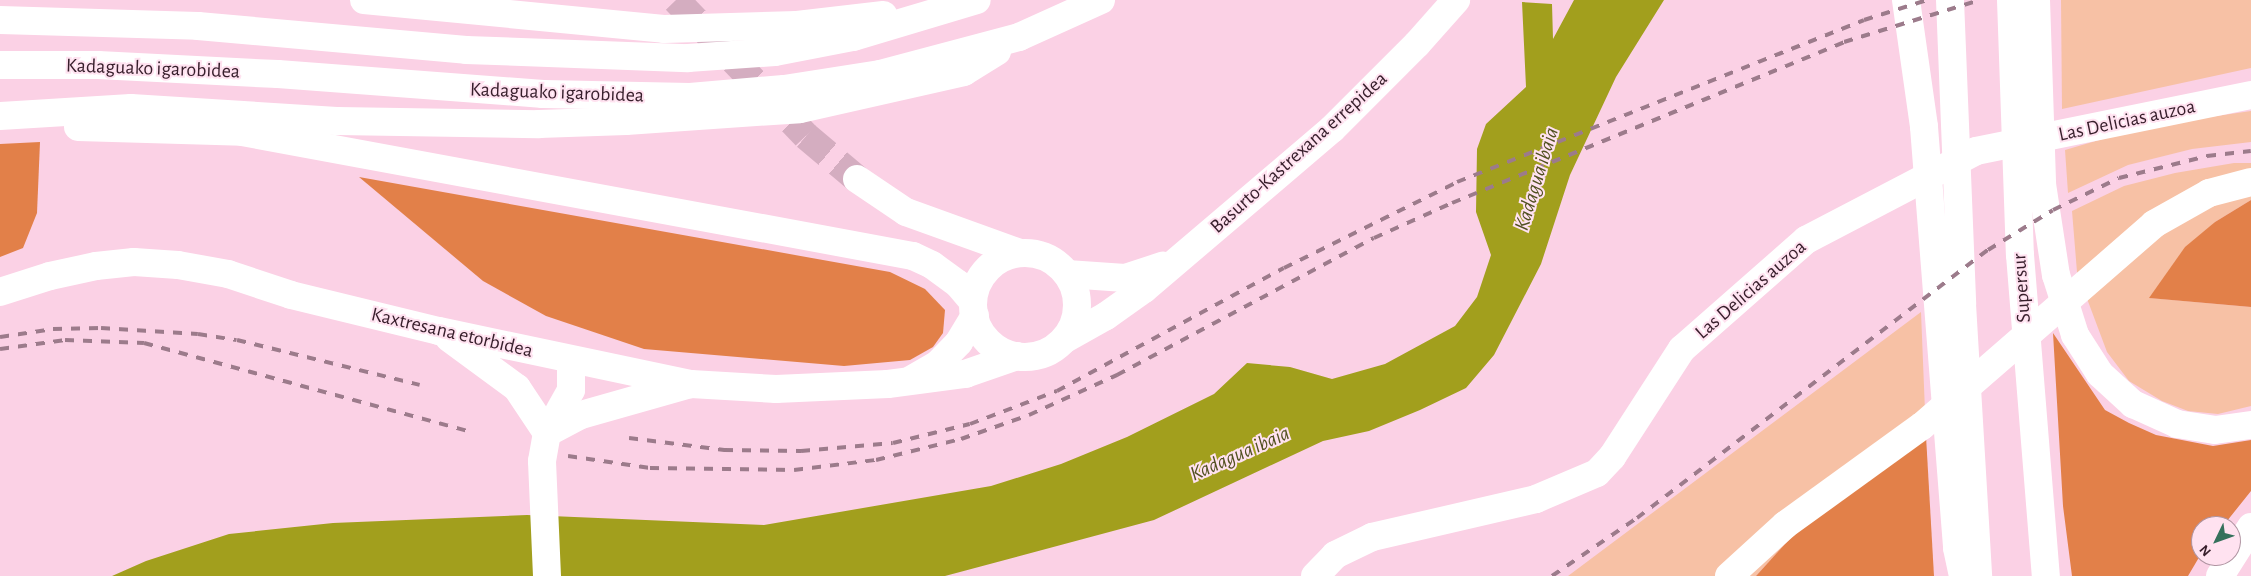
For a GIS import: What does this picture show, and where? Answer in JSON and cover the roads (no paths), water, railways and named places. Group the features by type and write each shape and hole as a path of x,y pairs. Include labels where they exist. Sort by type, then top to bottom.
{"main road":[{"path":"364,0 664,29 761,27 861,16 934,14"},
{"name":"Kadaguako igarobidea","path":"0,20 198,26 466,50 688,58 775,52 853,37 977,0"},
{"name":"Kadaguako igarobidea","path":"0,65 98,65 278,74 543,94 690,96 784,89 880,74 1019,37 1101,0"},
{"name":"Basurto-Kastrexana errepidea","path":"1064,339 1106,316 1180,258 1332,129 1417,44 1456,0"},
{"path":"1906,0 1924,127 1957,548 1963,576"},
{"path":"1950,0 1962,304 1978,576"},
{"name":"Supersur","path":"2011,0 2020,255 2046,576"},
{"path":"2036,0 2042,184 2056,274 2075,335 2100,374 2133,404 2177,424 2215,430 2251,425"},
{"path":"0,116 131,108 337,121 538,124 790,110 964,72 1019,37"},
{"name":"Las Delicias auzoa","path":"1315,576 1335,555 1372,537 1536,500 1597,473 1612,457 1682,349 1806,240 1976,151 2251,95"},
{"path":"28,115 67,126 242,132 913,256 932,265 958,284 974,309 990,342 1017,356 1034,356 1051,350 1064,339 1074,324 1078,307 1075,290 1067,274 1046,258 1020,253 906,212 857,180"},
{"path":"1729,576 1785,525 1922,426 2154,224 2209,193 2251,182"},
{"path":"974,309 976,287 993,264 1020,253"},
{"name":"Basurto-Kastrexana errepidea","path":"1067,274 1125,278 1153,271 1180,258"},
{"name":"Kaxtresana etorbidea","path":"0,292 50,276 96,266 134,262 178,265 228,274 291,295 439,331 571,361 691,384 776,389 888,384 965,374 1017,356"},
{"name":"Kaxtresana etorbidea","path":"911,380 938,364 959,342 974,309"},
{"path":"439,331 517,388 548,433"},
{"path":"547,576 542,461 548,433 571,390 571,361"},
{"path":"548,433 581,415 691,384"},
{"path":"2220,576 2251,527"}],"water":[{"name":"Kadagua ibaia","path":"1574,0 1664,0 1616,77 1570,175 1541,264 1494,355 1466,388 1369,431 1323,441 1154,520 945,576 112,576 146,561 229,534 333,523 527,515 764,525 991,486 1061,464 1127,437 1214,394 1247,363 1290,367 1332,379 1385,364 1455,326 1477,297 1491,255 1476,212 1477,149 1486,124 1526,87 1522,2 1552,4 1553,39"}],"tunnel":[{"path":"676,0 806,136 857,179"}],"railway":[{"path":"629,438 724,450 801,451 893,443 970,424 1057,391 1284,268 1457,182 1864,20 1927,0"},
{"path":"568,456 650,468 794,470 876,460 961,439 1029,415 1117,375 1374,238 1452,203 1844,42 1980,0"},
{"path":"1552,576 1637,518 1988,250 2053,210 2119,178 2207,156 2251,151"},
{"path":"0,337 53,329 101,328 198,334 237,340 420,385"},
{"path":"0,349 65,340 144,343 467,431"}]}
